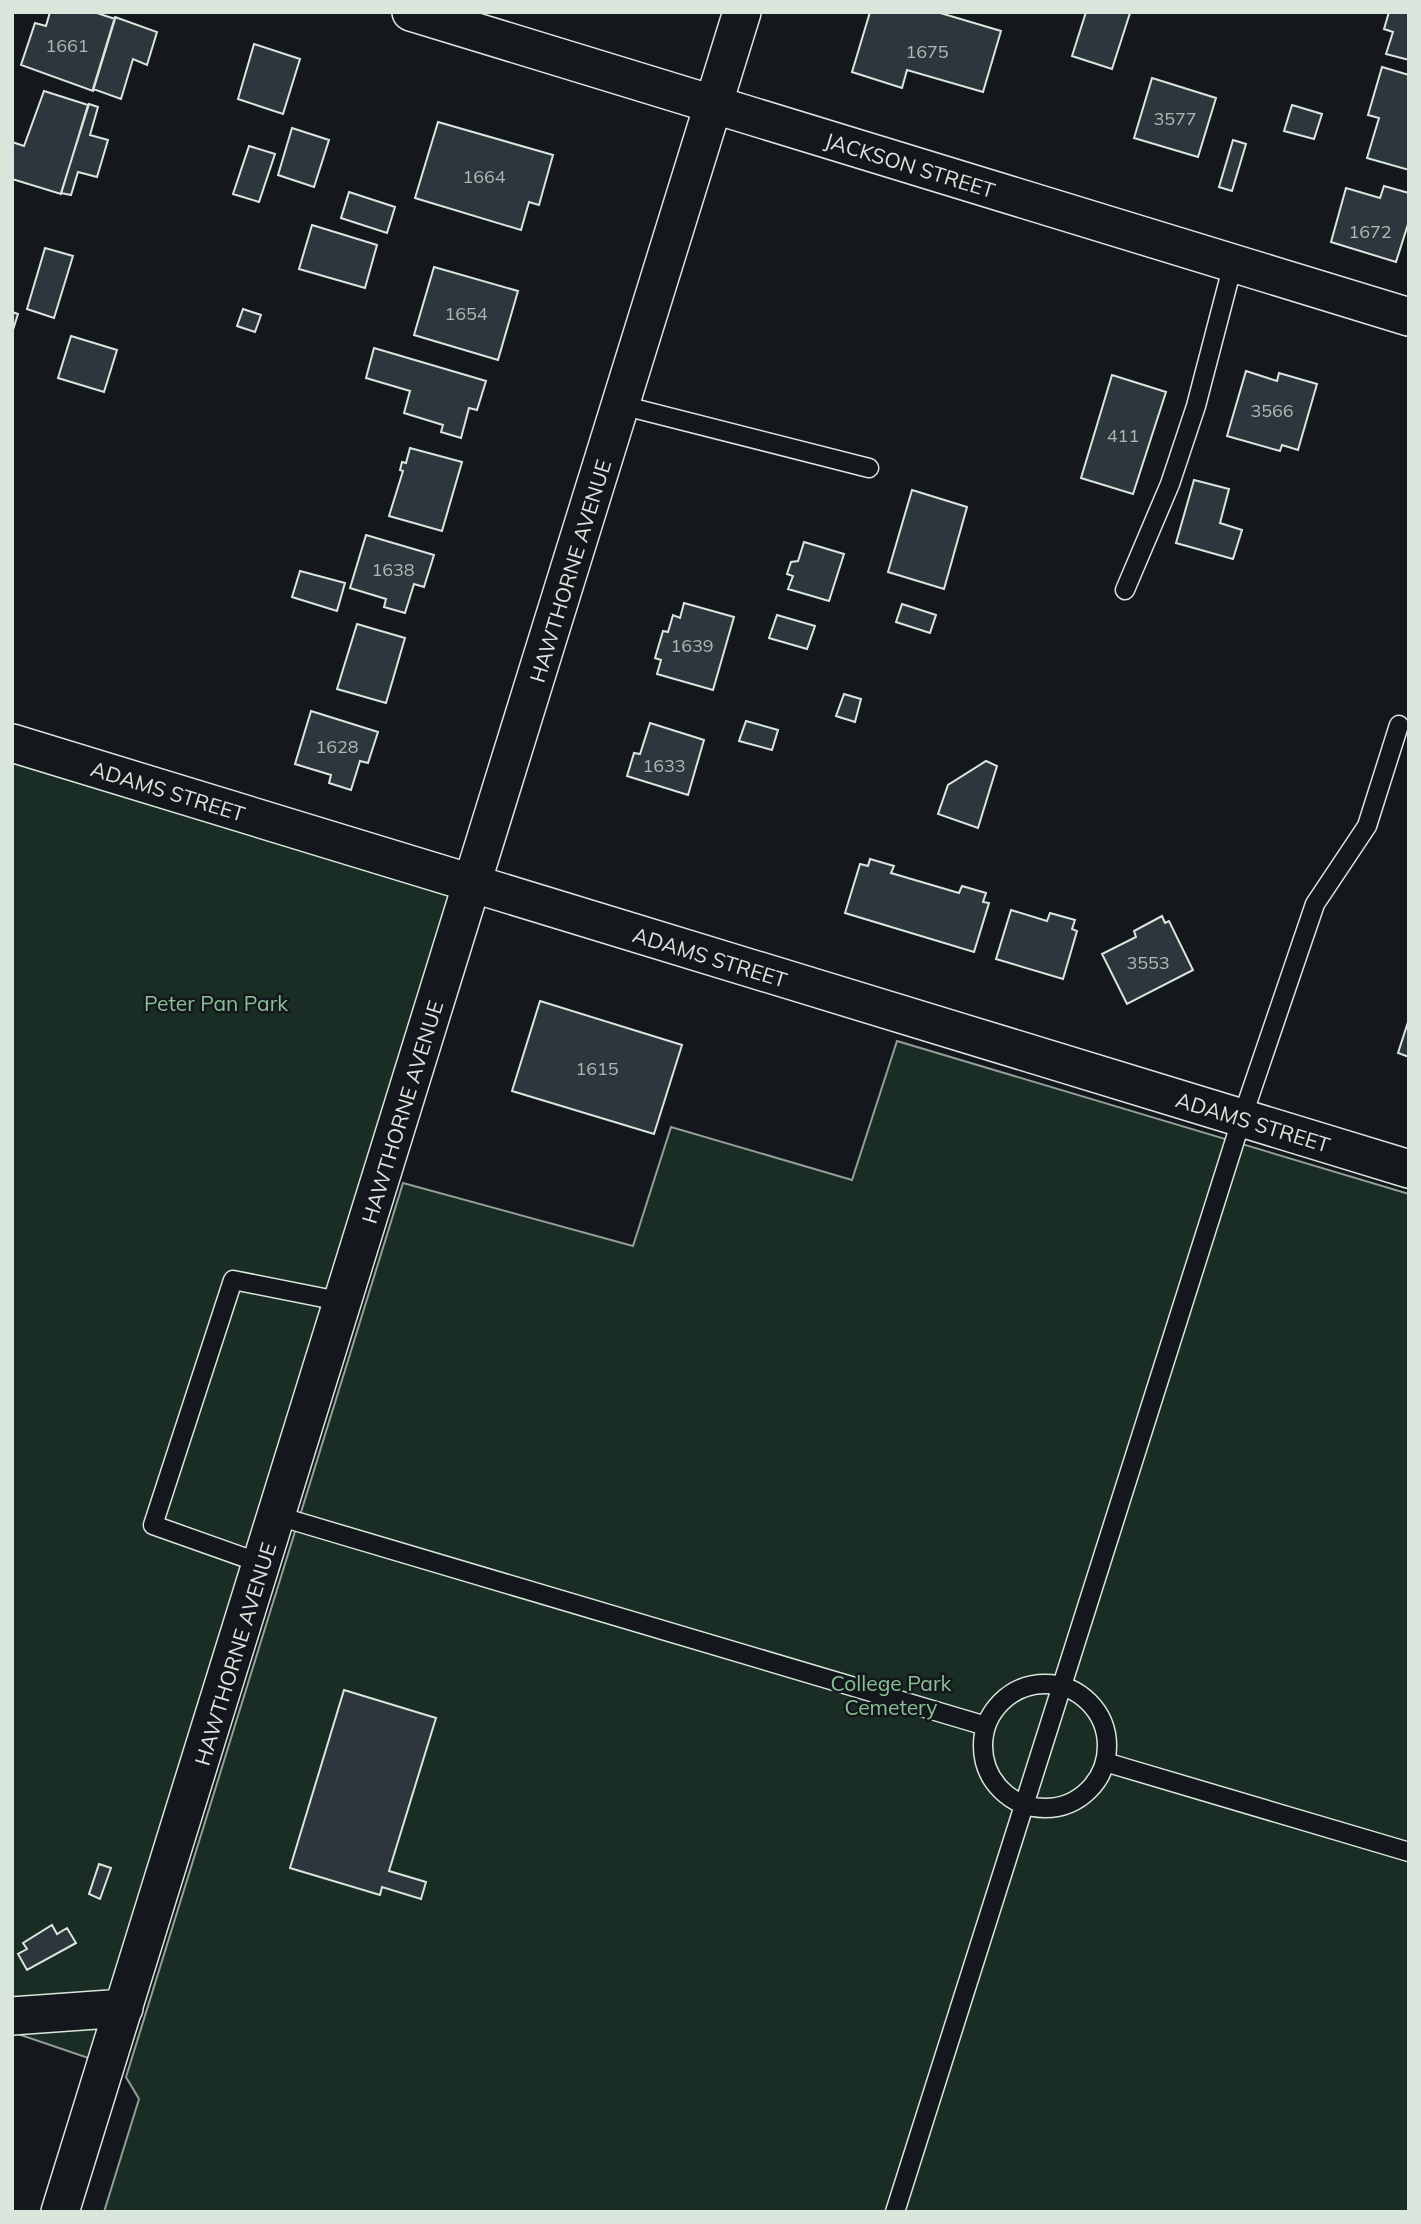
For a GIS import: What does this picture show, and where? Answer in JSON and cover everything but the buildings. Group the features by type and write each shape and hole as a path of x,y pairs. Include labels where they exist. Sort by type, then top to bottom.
{"street":[{"name":"JACKSON STREET","path":"411,12 1409,317"},
{"name":"HAWTHORNE AVENUE","path":"61,2212 742,12"},
{"name":"ADAMS STREET","path":"12,743 1408,1168"},
{"path":"12,2016 124,2008"}],"lane":[{"path":"1125,590 1170,484 1196,406 1233,264"},
{"path":"621,405 869,468"},
{"path":"895,2212 1242,1118 1315,904 1367,826 1399,725"},
{"path":"263,1564 153,1525 233,1280 344,1302"},
{"path":"278,1516 986,1726"},
{"path":"1044,1683 1063,1685 1080,1694 1094,1707 1104,1723 1108,1742 1105,1762 1090,1788 1065,1805 1045,1808 1024,1805 1001,1789 985,1765 983,1745 986,1726 995,1709 1016,1691 1044,1683"},
{"path":"1105,1762 1409,1852"}],"green space":[{"name":"Peter Pan Park","path":"12,729 484,872 103,2063 12,2032"},
{"name":"College Park Cemetery","path":"897,1041 1409,1194 1409,2212 104,2212 139,2099 126,2077 403,1183 633,1246 671,1127 852,1180"}]}
